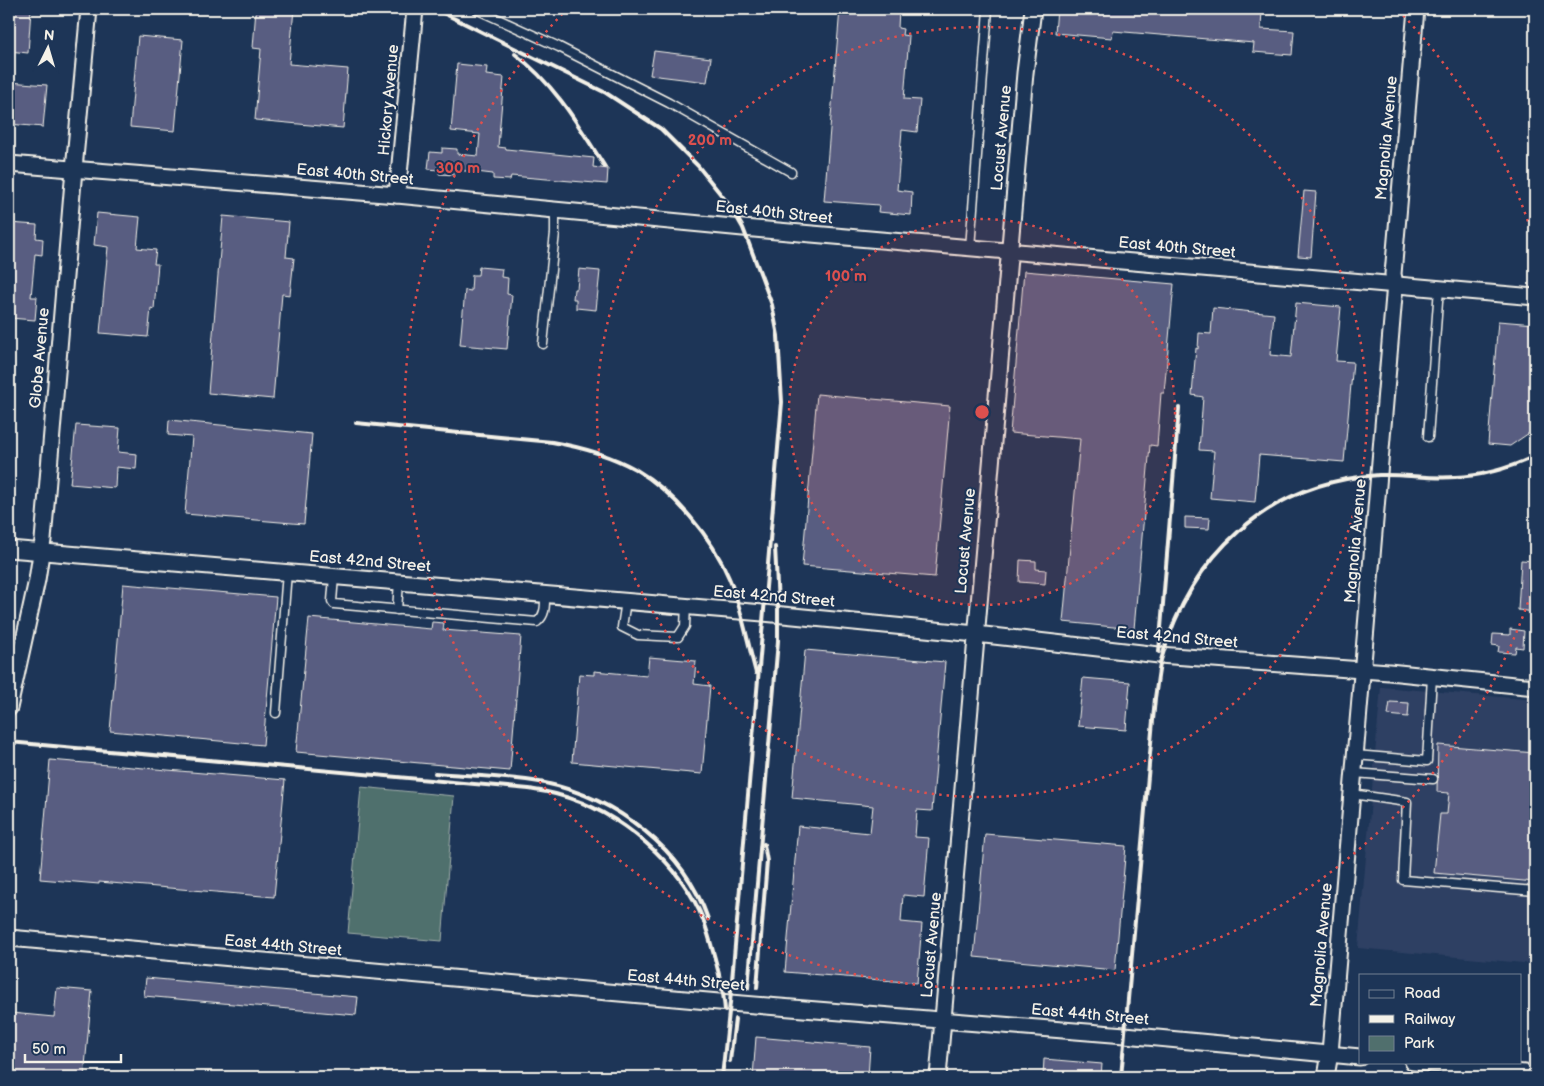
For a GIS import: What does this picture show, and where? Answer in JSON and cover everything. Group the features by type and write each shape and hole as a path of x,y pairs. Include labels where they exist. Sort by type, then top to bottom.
{"street":[{"name":"Globe Avenue","path":"9,708 13,668 37,580 41,552 89,9"},
{"name":"Hickory Avenue","path":"397,195 415,9"},
{"name":"Locust Avenue","path":"938,1077 1027,58 1033,9"},
{"name":"Magnolia Avenue","path":"1326,1077 1330,1053 1356,755 1395,284 1393,274 1416,9"},
{"name":"East 40th Street","path":"9,164 397,195 743,228 1535,297"},
{"name":"East 42nd Street","path":"9,549 686,606 976,634 1158,655 1363,670 1535,687"},
{"name":"East 44th Street","path":"9,938 1359,1057"},
{"path":"1433,1064 1535,1074"}],"lane":[{"path":"476,9 559,47 660,99 790,172"},
{"path":"970,248 988,9"},
{"path":"543,344 554,238 555,210"},
{"path":"1428,437 1439,288"},
{"path":"276,713 287,572"},
{"path":"334,576 332,601 334,604 396,610 537,622 544,613 546,595"},
{"path":"396,610 399,582"},
{"path":"626,601 622,627 638,635 678,637 685,626 686,606"},
{"path":"1356,755 1426,761 1432,677"},
{"path":"1354,773 1433,779"},
{"path":"1352,794 1407,802 1403,880 1535,891"}],"shaded area":[{"path":"1381,687 1535,700 1535,964 1358,948"}],"green space":[{"path":"361,787 454,796 442,941 348,933"}],"building":[{"path":"9,9 31,9 28,53 9,51"},
{"path":"256,9 294,9 289,64 348,69 343,128 255,120 261,49 253,48"},
{"path":"840,9 899,9 898,28 903,29 902,35 909,36 904,99 920,100 917,132 902,130 897,190 912,192 911,215 878,212 879,205 824,201"},
{"path":"1057,9 1262,9 1261,29 1294,31 1292,55 1253,52 1254,43 1113,31 1112,38 1055,33"},
{"path":"138,36 183,40 175,131 130,127"},
{"path":"654,51 711,58 707,82 650,75"},
{"path":"457,64 487,67 486,75 504,77 498,147 594,158 593,167 608,169 607,184 511,176 510,180 493,179 493,174 455,170 454,175 439,174 439,170 428,169 430,152 442,153 442,148 457,149 457,154 478,156 480,134 451,131"},
{"path":"9,82 47,85 43,127 9,124"},
{"path":"1304,191 1316,192 1311,257 1298,256"},
{"path":"97,213 140,217 137,248 156,250 154,264 158,264 154,309 151,308 148,337 100,333 108,247 94,245"},
{"path":"223,216 289,222 286,257 294,258 290,295 282,294 273,399 208,393"},
{"path":"9,223 37,225 36,238 43,239 42,255 35,254 31,297 37,297 35,320 9,318"},
{"path":"479,267 502,269 501,277 508,278 507,294 512,295 507,349 460,345 465,290 471,291 472,275 478,275"},
{"path":"579,269 600,271 596,310 576,308 576,299 573,299 574,289 577,289"},
{"path":"1024,271 1174,284 1164,393 1161,393 1157,446 1150,445 1134,629 1063,622 1080,439 1010,433"},
{"path":"1296,303 1341,307 1336,361 1353,362 1344,462 1259,455 1255,502 1210,498 1214,451 1199,450 1203,397 1192,395 1199,333 1211,334 1213,308 1274,314 1270,355 1291,357"},
{"path":"1498,321 1535,324 1535,429 1510,446 1488,444"},
{"path":"817,394 950,406 935,577 802,566"},
{"path":"169,420 312,434 304,524 185,514 192,437 168,435"},
{"path":"76,425 120,428 118,452 137,454 136,469 116,467 115,488 70,484"},
{"path":"1185,517 1210,518 1209,529 1185,528"},
{"path":"1020,560 1036,561 1036,569 1046,570 1045,584 1019,582"},
{"path":"1521,560 1535,561 1535,612 1518,610"},
{"path":"123,584 276,597 263,745 110,731"},
{"path":"309,618 431,629 432,622 444,623 443,630 521,636 510,771 296,752"},
{"path":"1510,629 1524,631 1523,648 1516,647 1515,653 1498,652 1499,646 1492,645 1493,634 1510,635"},
{"path":"805,650 945,662 932,811 917,810 915,837 929,838 924,897 903,895 901,922 922,924 917,983 785,972 798,826 870,833 873,806 792,798"},
{"path":"649,657 696,661 694,684 710,686 702,774 572,762 579,674 594,675 594,671 647,676"},
{"path":"1083,678 1130,682 1126,730 1078,726"},
{"path":"1390,702 1409,703 1408,717 1388,715"},
{"path":"1438,745 1535,753 1535,882 1434,873 1440,814 1447,814 1449,793 1437,792"},
{"path":"50,760 285,780 274,897 99,882 99,884 40,879"},
{"path":"985,834 1126,846 1115,970 974,957"},
{"path":"146,978 358,997 356,1015 144,996"},
{"path":"57,988 92,991 84,1077 9,1077 11,1013 54,1017"},
{"path":"756,1037 870,1047 868,1077 753,1077"},
{"path":"1044,1059 1102,1064 1101,1077 1043,1077"}],"railway":[{"path":"435,9 606,93 661,129 698,166 731,207 743,228 772,305 778,336 782,402 722,1077"},
{"path":"515,54 554,92 576,121 605,167"},
{"path":"1159,652 1179,408"},
{"path":"356,423 552,442 595,452 635,469 664,490 677,503 702,532 722,562 734,589 756,673"},
{"path":"1121,1077 1158,674 1174,622 1192,588 1214,557 1239,531 1269,509 1302,492 1339,481 1379,475 1427,477 1476,475 1506,468 1535,456"},
{"path":"748,988 778,641 775,547"},
{"path":"9,742 529,789 556,794 582,803 604,813 646,843 681,880 694,901 711,943 724,997 725,1011"},
{"path":"435,773 545,783 571,790 597,801 621,814 644,830 665,849 682,870 697,894 708,919"},
{"path":"757,988 767,861 764,844"},
{"path":"730,1061 735,1019"}]}
